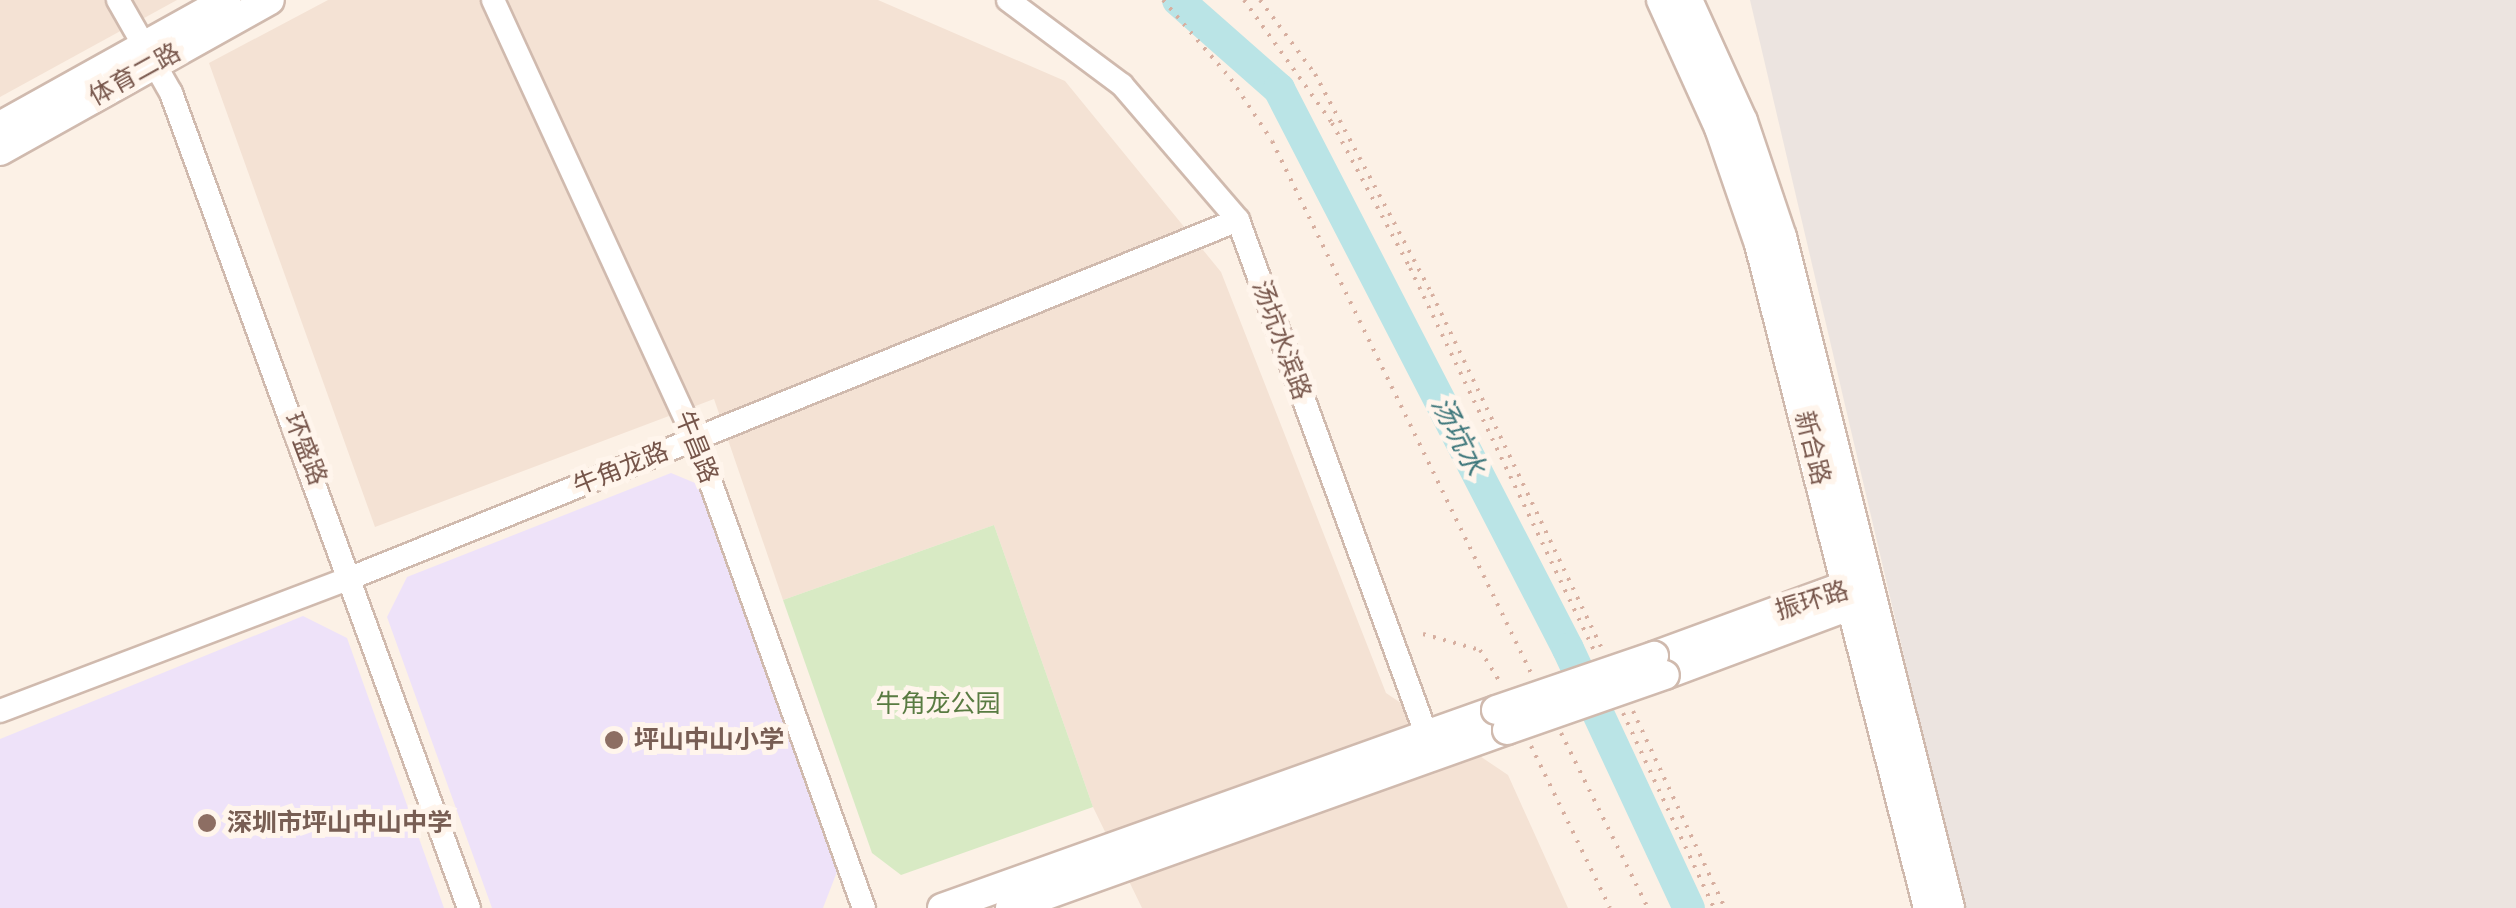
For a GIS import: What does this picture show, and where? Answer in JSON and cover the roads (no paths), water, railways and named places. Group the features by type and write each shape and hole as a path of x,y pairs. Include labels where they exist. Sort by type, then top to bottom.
{"street":[{"name":"环盛路","path":"118,0 171,93 353,578 469,908"},
{"name":"体育二路","path":"0,151 226,0"},
{"name":"体育二路","path":"0,126 270,0"},
{"name":"牛昌路","path":"492,0 695,439 864,908"},
{"name":"汤坑水滨路","path":"1008,0 1122,84 1238,220 1432,749"},
{"name":"新合路","path":"1661,0 1702,85 1754,229 1950,908"},
{"name":"新合路","path":"1688,0 1742,121 1782,237 1928,908"},
{"name":"牛角龙路","path":"0,711 353,578 1238,220"},
{"name":"振环路","path":"1025,906 1432,749 1507,715 1660,665 1857,593"},
{"name":"振环路","path":"942,908 1432,749"}],"waterway":[{"name":"汤坑水","path":"1178,0 1279,89 1568,649 1689,908"}],"place":[{"name":"坪山中山小学","path":"614,740"},
{"name":"深圳市坪山中山中学","path":"207,823"}],"park label":[{"name":"牛角龙公园","path":"938,704"}]}
